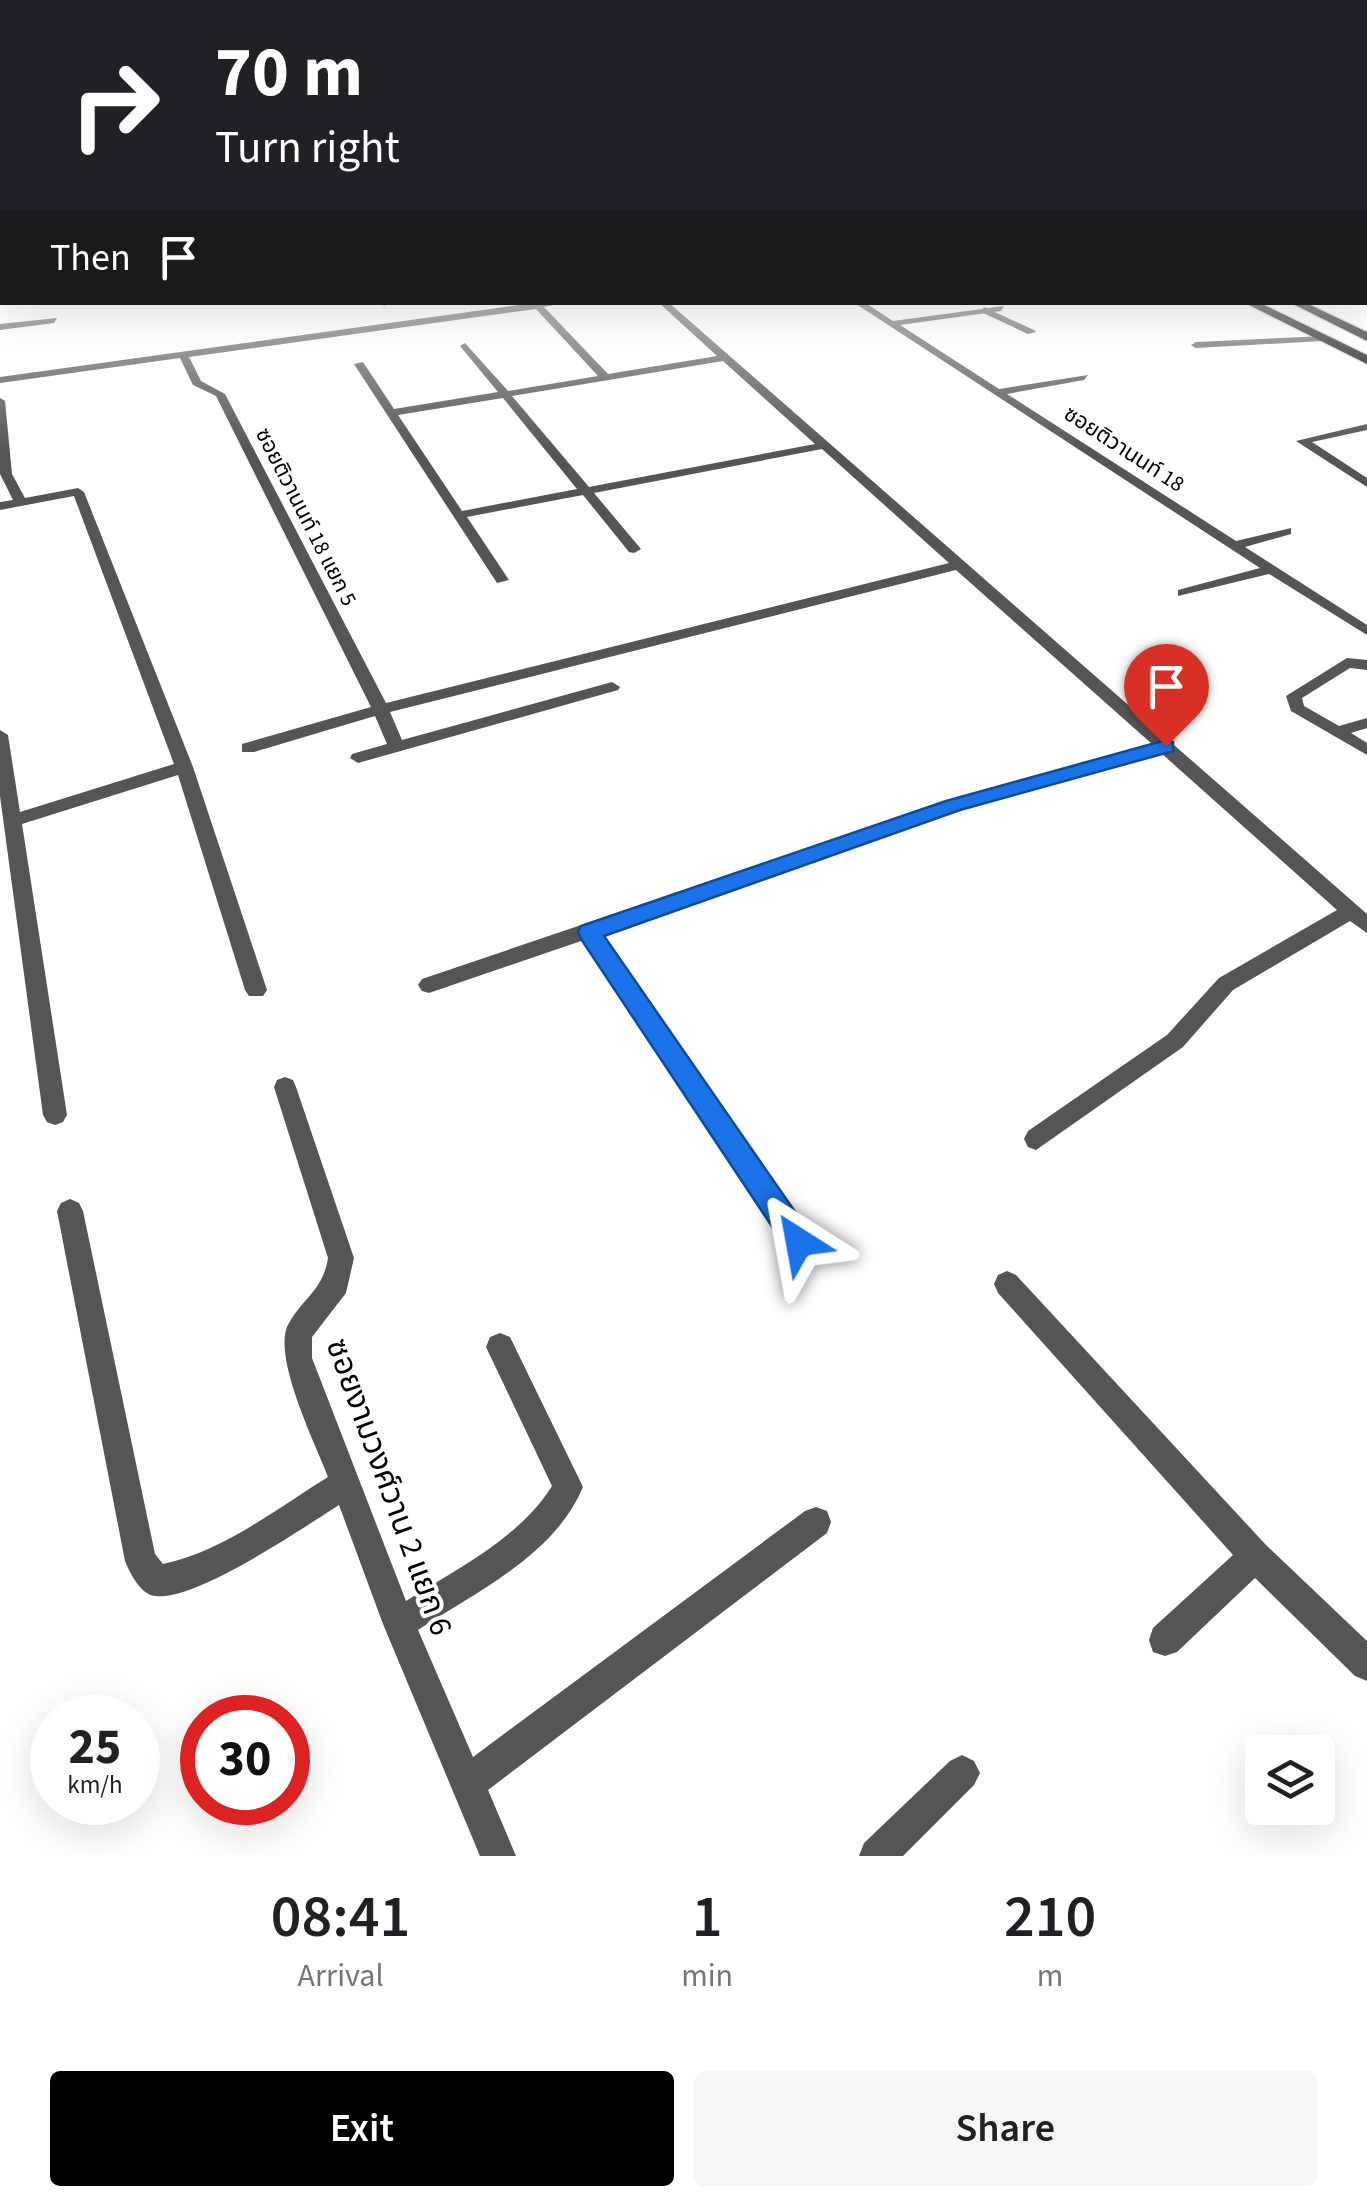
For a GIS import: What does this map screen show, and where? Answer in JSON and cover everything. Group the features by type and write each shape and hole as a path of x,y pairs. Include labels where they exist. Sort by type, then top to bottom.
{"main road":[{"path":"1254,305 1367,360"},
{"path":"1279,305 1367,348"},
{"path":"1300,305 1367,337"},
{"path":"1320,305 1367,327"}],"street":[{"path":"0,380 544,305"},
{"path":"665,305 1359,918 1226,984 1175,1040 1036,1139"},
{"name":"ซอยติวานนท์ 18","path":"862,305 1367,631"},
{"path":"538,306 604,376"},
{"path":"891,324 1001,308"},
{"path":"984,310 1031,332"},
{"path":"446,318 458,330"},
{"path":"0,327 54,320"},
{"path":"1196,346 1322,338"},
{"path":"465,346 634,550"},
{"name":"ซอยติวานนท์ 18 แยก 5","path":"183,354 197,382 220,394 397,747"},
{"path":"392,413 724,358"},
{"path":"358,364 502,580"},
{"path":"1000,392 1084,378"},
{"path":"0,401 3,463 20,501"},
{"path":"1367,427 1302,441 1367,482"},
{"path":"459,515 822,446"},
{"path":"0,506 78,492 184,766 256,990"},
{"path":"1236,546 1286,531"},
{"path":"248,748 381,709 962,564"},
{"path":"1182,593 1272,569"},
{"path":"1367,665 1347,662 1294,696 1297,708 1367,750"},
{"path":"358,758 612,687"},
{"path":"1337,732 1367,723"},
{"path":"0,734 55,1115"},
{"path":"429,985 953,806 1166,746"},
{"path":"13,820 184,766"},
{"path":"589,932 799,1242"},
{"name":"ซอยงามวงศ์วาน 2 แยก 6","path":"285,1086 341,1258 336,1284 298,1334 298,1358 399,1624 498,1856"},
{"path":"70,1211 142,1561 156,1581 182,1578 206,1566 344,1485"},
{"path":"1008,1284 1255,1556 1367,1664"},
{"path":"399,1624 522,1540 562,1500 568,1487 500,1347"},
{"path":"469,1782 816,1522"},
{"path":"1165,1640 1255,1556"},
{"path":"877,1856 962,1772"}],"route":[{"path":"799,1242 589,932 953,806 1166,746"}]}
